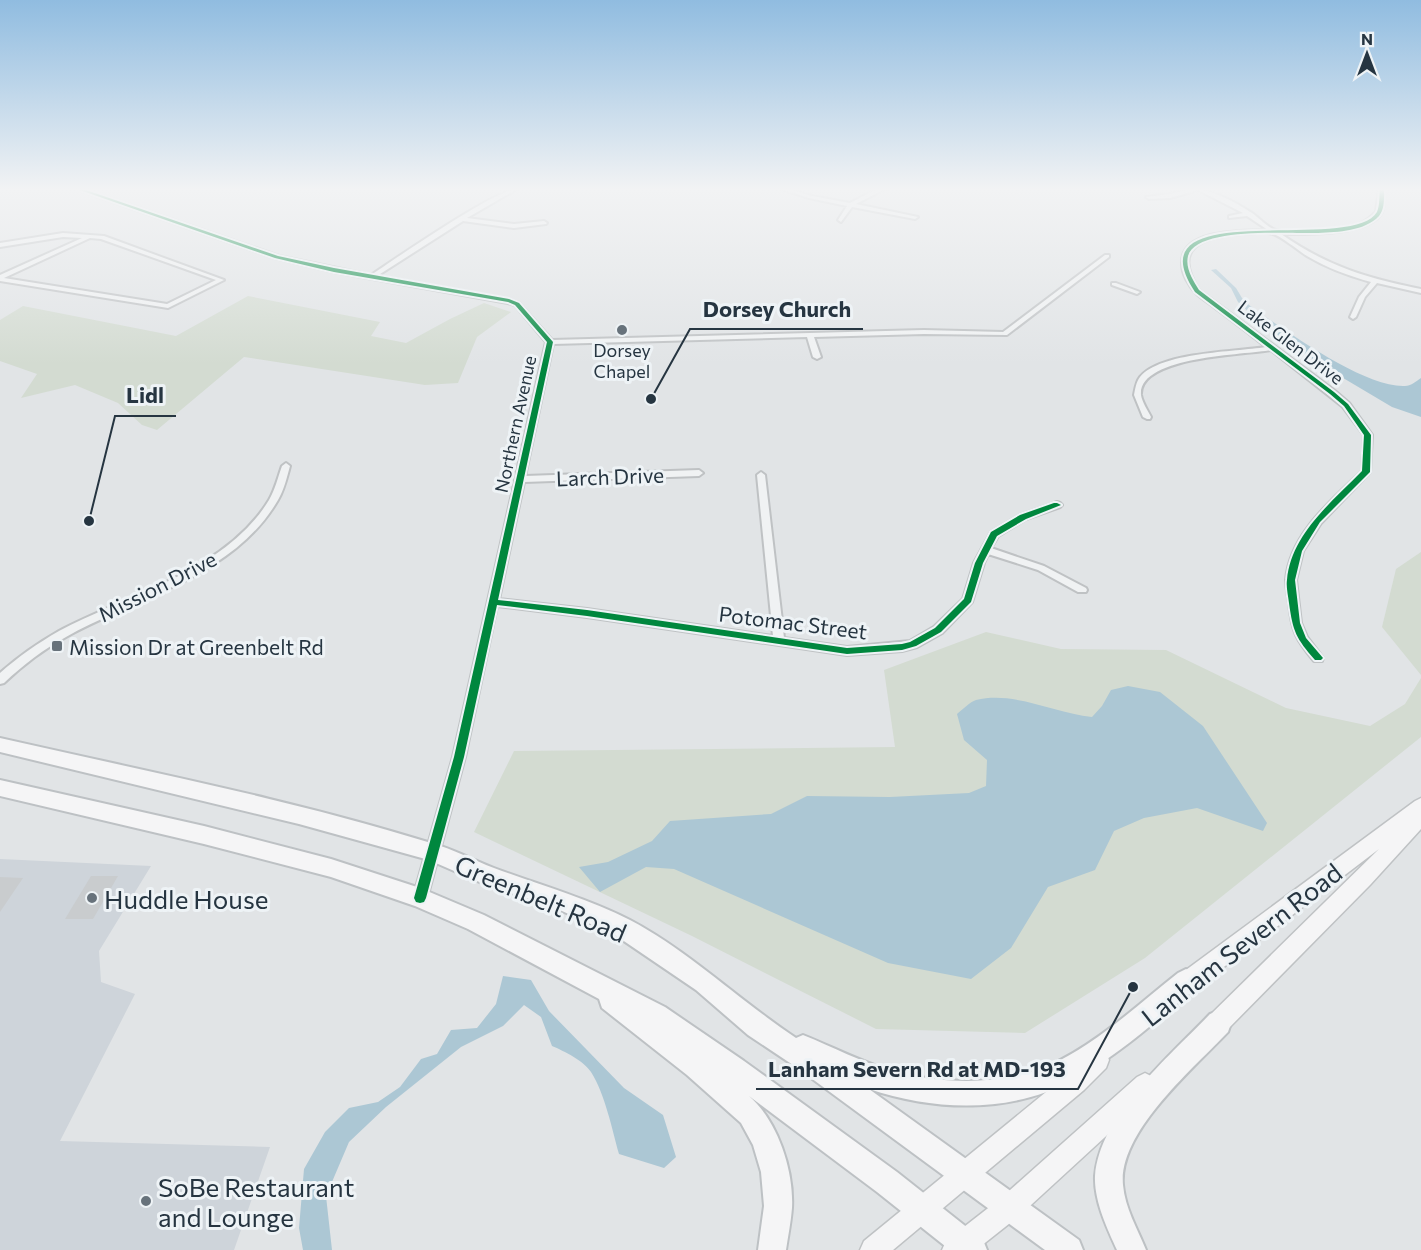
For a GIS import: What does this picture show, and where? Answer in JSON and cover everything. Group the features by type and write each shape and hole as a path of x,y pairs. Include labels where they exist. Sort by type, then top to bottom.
{"main road":[{"name":"Greenbelt Road","path":"0,745 299,815 432,852 492,877 555,898 622,928 704,982 757,1026 965,1173 1069,1250"},
{"path":"0,788 239,843 331,868 420,898 476,922 571,970 674,1028 744,1077 922,1210 964,1248"},
{"name":"Lanham Severn Road","path":"873,1250 1076,1082 1186,981 1421,806"},
{"name":"Lanham Severn Road","path":"964,1248 1157,1075 1219,1023 1355,887 1421,816"},
{"path":"571,970 696,1066 750,1114 765,1140 775,1172 778,1206 772,1250"},
{"path":"704,982 798,1045 845,1068 902,1088 929,1093 954,1094 1009,1091 1035,1084 1064,1072 1090,1055 1186,981"},
{"path":"1132,1250 1111,1194 1109,1175 1112,1155 1123,1132 1149,1099 1219,1023"}],"street":[{"path":"0,278 66,247"},
{"path":"0,278 168,306 221,280 134,247"},
{"name":"Northern Avenue","path":"249,247 277,257 510,301 516,304 550,342 459,757 420,898"},
{"path":"373,276 418,247"},
{"name":"Lake Glen Drive","path":"1190,247 1184,268 1197,291 1346,405 1368,435 1366,472 1308,530 1298,551 1291,580 1296,623 1302,639 1318,658"},
{"path":"1300,247 1321,261 1375,281 1421,291"},
{"path":"550,342 924,332 1005,334 1107,256"},
{"path":"1353,317 1362,297 1375,281"},
{"path":"1114,284 1137,292"},
{"path":"810,336 816,357"},
{"path":"1148,417 1139,402 1138,390 1145,377 1157,369 1188,358 1271,348"},
{"name":"Mission Drive","path":"0,680 26,658 64,633 189,573 230,548 269,508 281,485 286,466"},
{"name":"Larch Drive","path":"520,479 699,473"},
{"path":"760,475 779,639"},
{"name":"Potomac Street","path":"493,603 779,639 847,651 888,649 912,644 938,630 968,600 979,563 994,534 1023,517 1057,505"},
{"path":"986,550 1041,568 1082,590"}],"shaded area":[{"path":"248,296 380,322 371,336 406,343 484,303 511,312 477,337 458,383 425,385 244,357 157,430 142,425 118,403 75,385 21,398 37,374 0,361 0,320 23,306 176,336"},
{"path":"1421,552 1421,675 1382,627 1396,569"},
{"path":"986,632 1061,649 1166,650 1286,708 1370,726 1405,704 1421,678 1421,737 1145,958 1025,1033 876,1029 692,936 474,832 514,751 895,747 884,670"},
{"path":"0,859 151,866 99,951 101,982 135,994 60,1141 270,1147 234,1250 0,1250"}],"water":[{"path":"1216,269 1236,288 1249,305 1302,342 1347,368 1388,384 1407,386 1421,378 1421,417 1392,407 1328,369 1266,328 1238,302 1231,288 1211,270"},
{"path":"1128,686 1160,692 1203,726 1267,823 1263,831 1197,808 1144,818 1114,831 1095,870 1048,887 1011,948 971,979 888,963 674,869 646,867 600,892 579,867 608,862 652,841 670,821 771,814 807,796 890,797 969,793 986,786 987,760 964,740 957,714 971,702 1005,698 1092,717 1102,706 1111,690"},
{"path":"503,976 531,980 549,1011 624,1088 663,1115 676,1157 664,1168 619,1154 604,1101 591,1072 579,1060 552,1046 541,1017 524,1005 503,1026 461,1047 386,1107 349,1142 326,1196 332,1250 303,1250 299,1228 304,1169 325,1132 349,1108 378,1102 400,1087 421,1059 437,1054 451,1030 477,1028 496,1004"}],"building":[{"name":"Huddle House","path":"91,876 118,876 93,919 65,919"},
{"path":"0,877 23,878 0,912"}],"cycle path":[{"path":"249,247 277,257 334,270 509,301 517,304 550,342 459,757 420,898"},
{"path":"1190,247 1185,256 1186,270 1197,291 1332,393 1346,405 1368,435 1366,472 1317,521 1298,551 1291,580 1296,623 1302,639 1318,658"},
{"path":"493,602 587,613 847,651 902,647 913,644 938,630 968,600 979,563 994,534 1023,517 1057,505"}],"place":[{"name":"Dorsey Chapel","path":"622,330"},
{"name":"Dorsey Church","path":"651,399"},
{"name":"Lidl","path":"89,521"},
{"name":"Mission Dr at Greenbelt Rd","path":"57,646"},
{"name":"Huddle House","path":"92,898"},
{"name":"Lanham Severn Rd at MD-193","path":"1133,987"},
{"name":"SoBe Restaurant and Lounge","path":"146,1201"}]}
